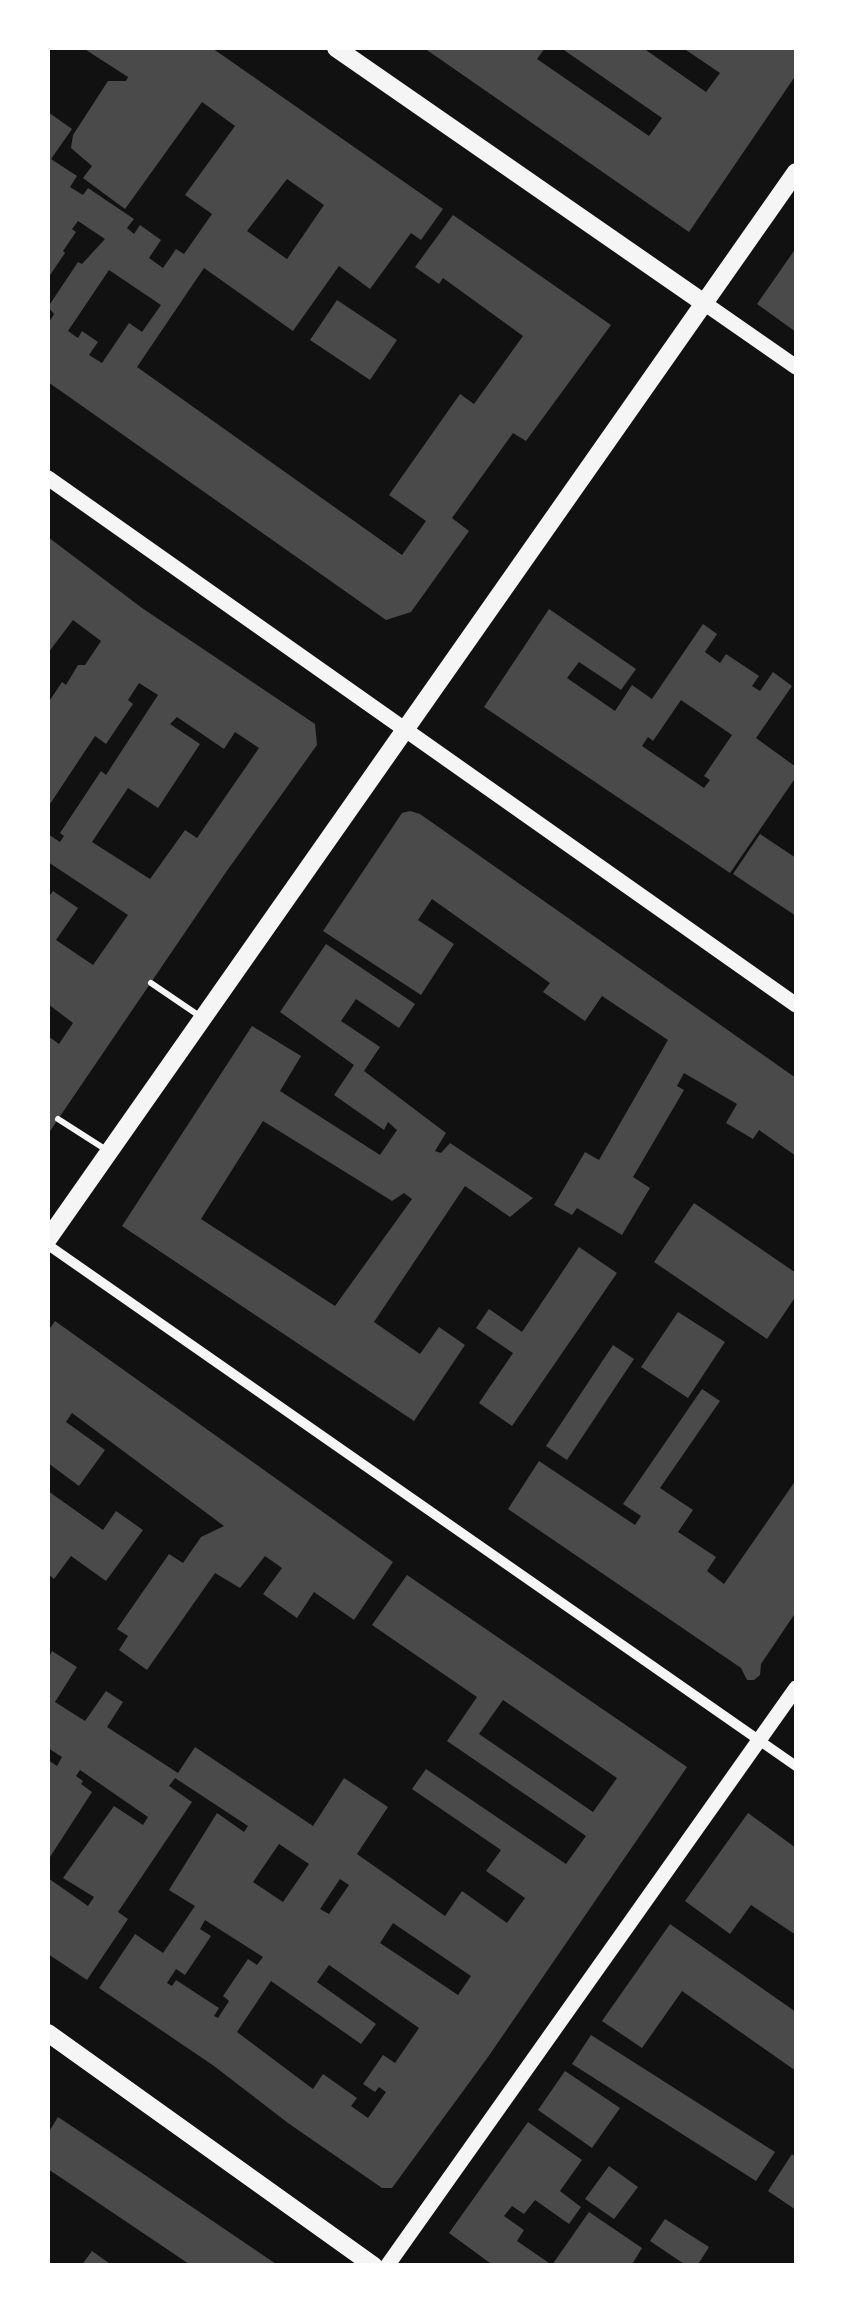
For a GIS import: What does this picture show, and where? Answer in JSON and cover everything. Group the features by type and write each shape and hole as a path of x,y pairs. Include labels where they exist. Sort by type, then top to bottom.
{"main road":[{"path":"336,48 704,303"},
{"path":"48,1242 796,172"},
{"path":"48,2033 374,2266"}],"street":[{"path":"704,303 796,367"},
{"path":"48,478 796,1005"},
{"path":"48,1242 796,1766"},
{"path":"387,2266 796,1688"}],"lane":[{"path":"151,983 202,1018"},
{"path":"58,1119 109,1152"}],"building":[{"path":"83,48 212,48 443,209 421,240 411,233 370,289 339,266 293,331 204,268 137,367 402,555 426,521 389,495 460,394 474,404 523,336 443,278 439,284 415,267 453,215 611,325 526,441 513,433 452,518 469,531 411,612 386,620 48,382 48,324 54,314 48,307 78,262 82,264 105,239 78,221 65,253 48,278 48,112 72,129 51,159 77,176 70,187 83,195 88,188 134,219 127,228 134,234 140,225 161,240 149,258 163,268 176,249 184,254 212,214 185,195 235,126 202,102 125,209 83,178 92,166 71,148 73,135 108,81 126,81 128,77","holes":["287,179 324,205 287,259 247,231","109,270 161,305 142,332 129,323 102,363 89,355 98,342 82,331 78,338 68,331"]},
{"path":"424,48 545,48 537,59 649,136 662,118 561,48 643,48 706,92 720,73 683,48 796,48 796,75 689,232"},
{"path":"796,248 796,332 757,304"},
{"path":"337,300 397,340 370,380 310,340"},
{"path":"48,537 142,608 315,724 317,745 48,1134 48,1036 59,1044 73,1023 48,1004 48,898 53,891 78,908 56,940 93,965 128,915 48,862 48,834 60,842 64,836 60,833 101,771 106,775 158,695 139,683 128,700 133,704 106,744 95,736 48,807 48,703 78,665 85,665 101,641 73,620 48,653","holes":["177,717 224,749 235,732 259,748 197,838 185,830 150,879 92,842 128,788 158,808 200,744 170,724"]},
{"path":"549,609 636,669 621,690 579,662 567,678 615,711 632,685 652,699 703,624 717,634 705,652 720,663 726,654 759,676 752,686 760,691 773,672 792,686 756,738 796,767 796,777 730,873 484,707","holes":["681,700 732,735 704,776 710,780 704,788 642,746 648,737 653,741"]},
{"path":"402,813 420,814 796,1078 796,1156 759,1130 753,1139 726,1123 737,1104 684,1073 677,1086 684,1090 633,1177 650,1188 622,1235 577,1208 572,1215 554,1205 585,1152 599,1160 668,1040 602,996 585,1021 543,992 550,983 432,899 418,920 454,944 421,995 323,931"},
{"path":"760,834 796,858 796,916 733,874"},
{"path":"326,944 415,1004 399,1028 356,999 341,1021 380,1047 364,1071 446,1133 435,1151 441,1153 450,1143 533,1198 510,1217 465,1186 374,1322 420,1354 439,1327 465,1345 414,1421 122,1226 252,1026 301,1056 280,1091 380,1155 397,1130 388,1122 384,1130 334,1095 354,1065 280,1012","holes":["263,1121 392,1201 404,1193 412,1199 335,1306 201,1219"]},
{"path":"694,1203 796,1273 796,1296 767,1339 654,1262"},
{"path":"579,1247 617,1273 512,1426 479,1403 513,1353 476,1328 489,1309 522,1332"},
{"path":"678,1312 725,1342 688,1398 641,1367"},
{"path":"55,1321 393,1562 354,1620 314,1592 297,1618 263,1594 282,1568 265,1556 240,1588 215,1573 147,1670 119,1650 128,1636 117,1629 169,1554 183,1563 201,1537 224,1526 72,1413 66,1422 105,1450 79,1486 48,1463 48,1331"},
{"path":"613,1345 634,1359 567,1460 546,1446"},
{"path":"702,1389 720,1401 660,1488 693,1510 678,1532 716,1557 707,1571 724,1584 796,1480 796,1612 754,1680 747,1680 741,1668 508,1509 539,1461 635,1525 641,1516 623,1504"},
{"path":"48,1491 103,1530 116,1511 143,1530 106,1581 71,1556 54,1579 48,1574"},
{"path":"407,1575 687,1767 488,2057 392,2188 382,2188 99,1988 135,1934 163,1953 195,1906 169,1890 217,1813 244,1832 248,1826 175,1778 169,1786 192,1802 118,1912 128,1919 87,1980 48,1954 48,1878 88,1906 94,1897 63,1878 114,1806 143,1825 148,1817 80,1770 76,1776 92,1792 48,1855 48,1760 57,1766 62,1757 48,1748 48,1659 52,1651 77,1667 55,1702 85,1721 106,1691 123,1702 107,1727 178,1773 195,1747 313,1826 344,1778 388,1807 357,1854 445,1916 462,1891 507,1923 525,1898 486,1871 501,1850 412,1789 426,1769 566,1864 586,1836 447,1741 477,1697 372,1625","holes":["503,1700 617,1778 593,1812 479,1734","279,1844 309,1864 283,1902 253,1882","340,1879 349,1885 329,1914 320,1909","205,1920 263,1957 257,1965 248,1959 223,1996 229,2001 218,2018 214,2016 219,2008 176,1980 172,1986 167,1983 176,1969 185,1975 211,1936 200,1929","393,1923 471,1976 458,1995 380,1943","329,1965 419,2028 395,2063 383,2055 363,2084 375,2092 379,2087 386,2092 368,2118 351,2106 357,2098 323,2074 313,2089 237,2032 271,1981 361,2044 376,2024 317,1982"]},
{"path":"748,1813 796,1848 796,1935 751,1905 730,1934 685,1901"},
{"path":"670,1924 796,2012 796,2071 682,1991 642,2048 602,2021"},
{"path":"591,2035 775,2152 756,2181 572,2064"},
{"path":"565,2071 620,2108 592,2148 538,2110"},
{"path":"58,2117 279,2266 192,2266 48,2169 48,2133"},
{"path":"528,2122 582,2160 560,2191 581,2207 569,2224 535,2200 524,2214 512,2206 504,2216 524,2230 517,2241 552,2265 589,2212 642,2248 631,2266 494,2266 449,2233"},
{"path":"792,2154 796,2158 796,2210 768,2191"},
{"path":"609,2166 638,2187 614,2219 585,2199"},
{"path":"665,2219 709,2247 697,2266 687,2266 650,2241"},
{"path":"92,2251 113,2266 81,2266"}]}
